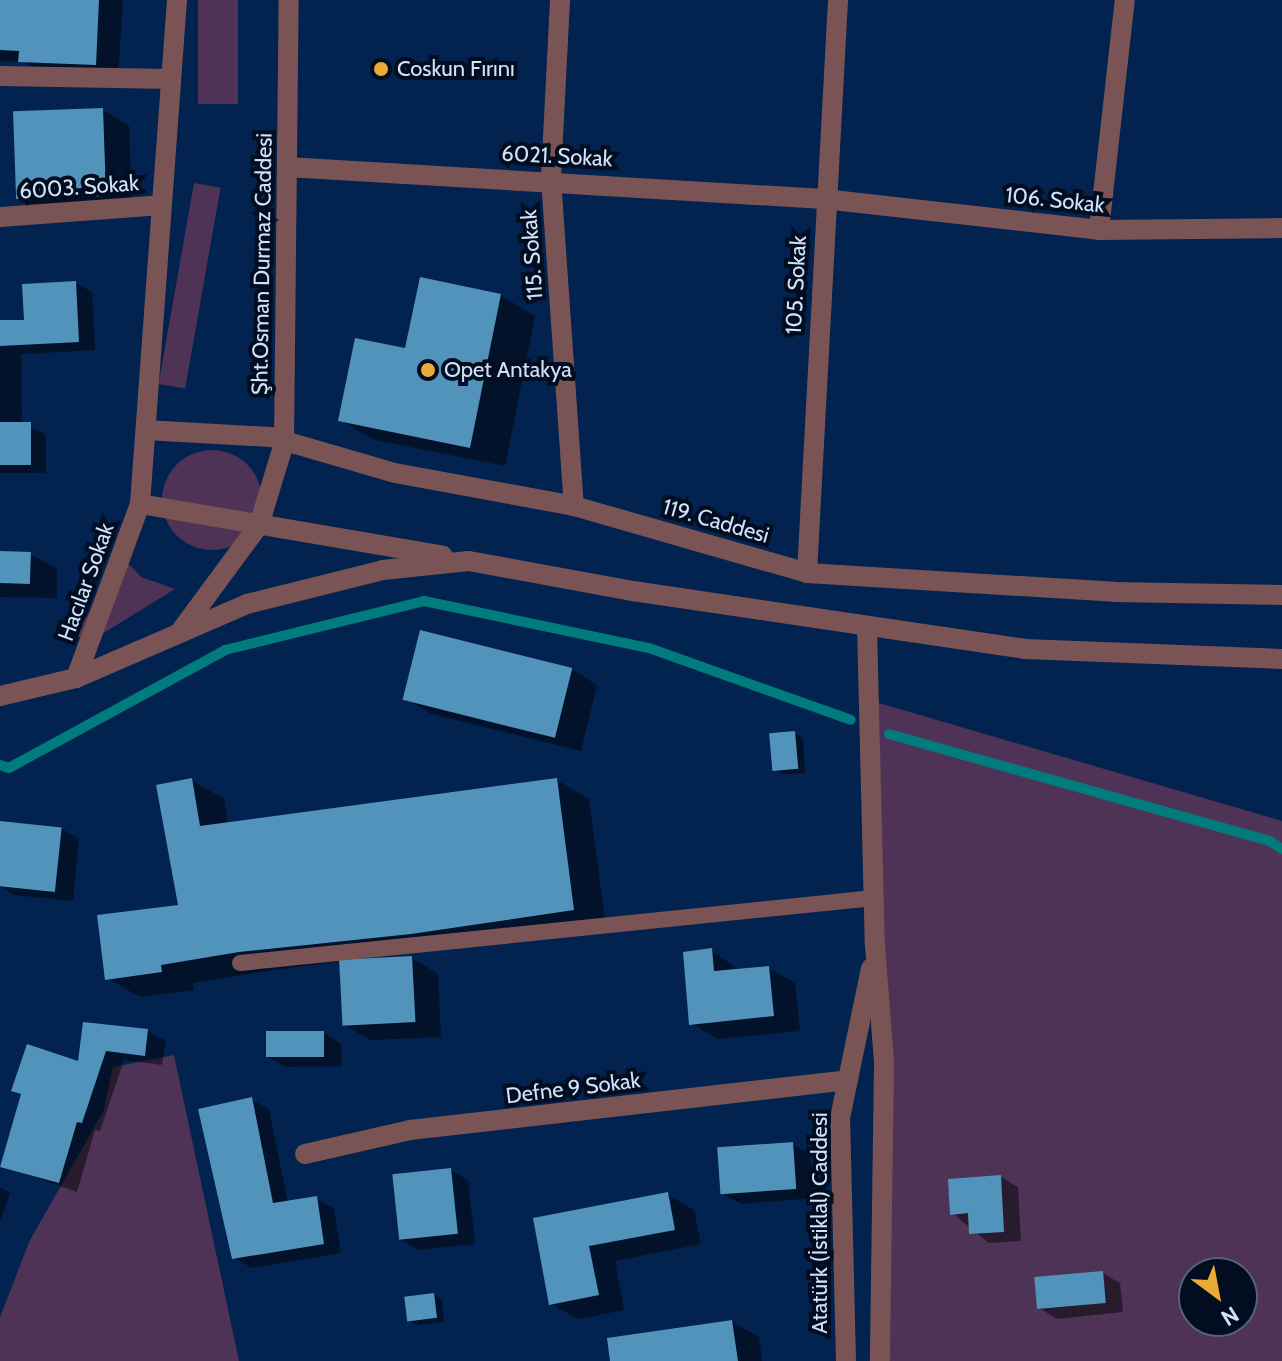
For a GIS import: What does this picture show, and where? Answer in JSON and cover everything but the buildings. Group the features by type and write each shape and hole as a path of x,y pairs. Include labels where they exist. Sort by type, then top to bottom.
{"street":[{"path":"177,0 140,504 469,561 1024,649 1282,659"},
{"name":"Şht.Osman Durmaz Caddesi","path":"259,525 284,443 289,0"},
{"name":"115. Sokak","path":"560,0 551,179 574,506"},
{"name":"105. Sokak","path":"807,573 824,199 838,0"},
{"path":"1099,230 1125,0 1105,0"},
{"path":"0,76 171,79"},
{"name":"6021. Sokak","path":"287,167 551,179 824,199"},
{"name":"106. Sokak","path":"824,199 1099,230 1282,228"},
{"name":"6003. Sokak","path":"0,217 162,205"},
{"name":"119. Caddesi","path":"146,430 271,437 395,473 574,506 807,573 1114,592 1282,595"},
{"name":"Hacılar Sokak","path":"76,678 140,504"},
{"path":"178,635 259,525"},
{"path":"178,635 247,604 383,570 469,561"},
{"name":"Atatürk (İstiklal) Caddesi","path":"867,626 875,945 884,1063 880,1361"},
{"name":"Hacılar Sokak","path":"0,696 76,678 178,635"},
{"name":"Atatürk (İstiklal) Caddesi","path":"846,1361 840,1118 875,945"},
{"name":"Defne 9 Sokak","path":"305,1154 410,1130 848,1080"}],"lane":[{"path":"240,963 874,898"}],"shaded area":[{"path":"198,0 238,0 238,104 198,104"},
{"path":"194,183 221,188 185,389 159,384"},
{"path":"212,450 231,454 247,465 258,481 262,500 258,519 247,535 231,546 212,550 193,546 177,535 166,519 162,500 166,481 177,465 193,454"},
{"path":"125,560 141,577 175,589 102,634 72,638"},
{"path":"879,703 1282,821 1282,1361 886,1361"},
{"path":"174,1055 239,1361 0,1361 0,1317 30,1240 103,1112 113,1067"}],"waterway":[{"path":"0,765 9,768 225,650 424,601 649,648 851,720"},
{"path":"889,734 1270,841 1282,849"}],"place":[{"name":"Coskun Fırını","path":"381,69"},
{"name":"Opet Antakya","path":"428,370"}]}
